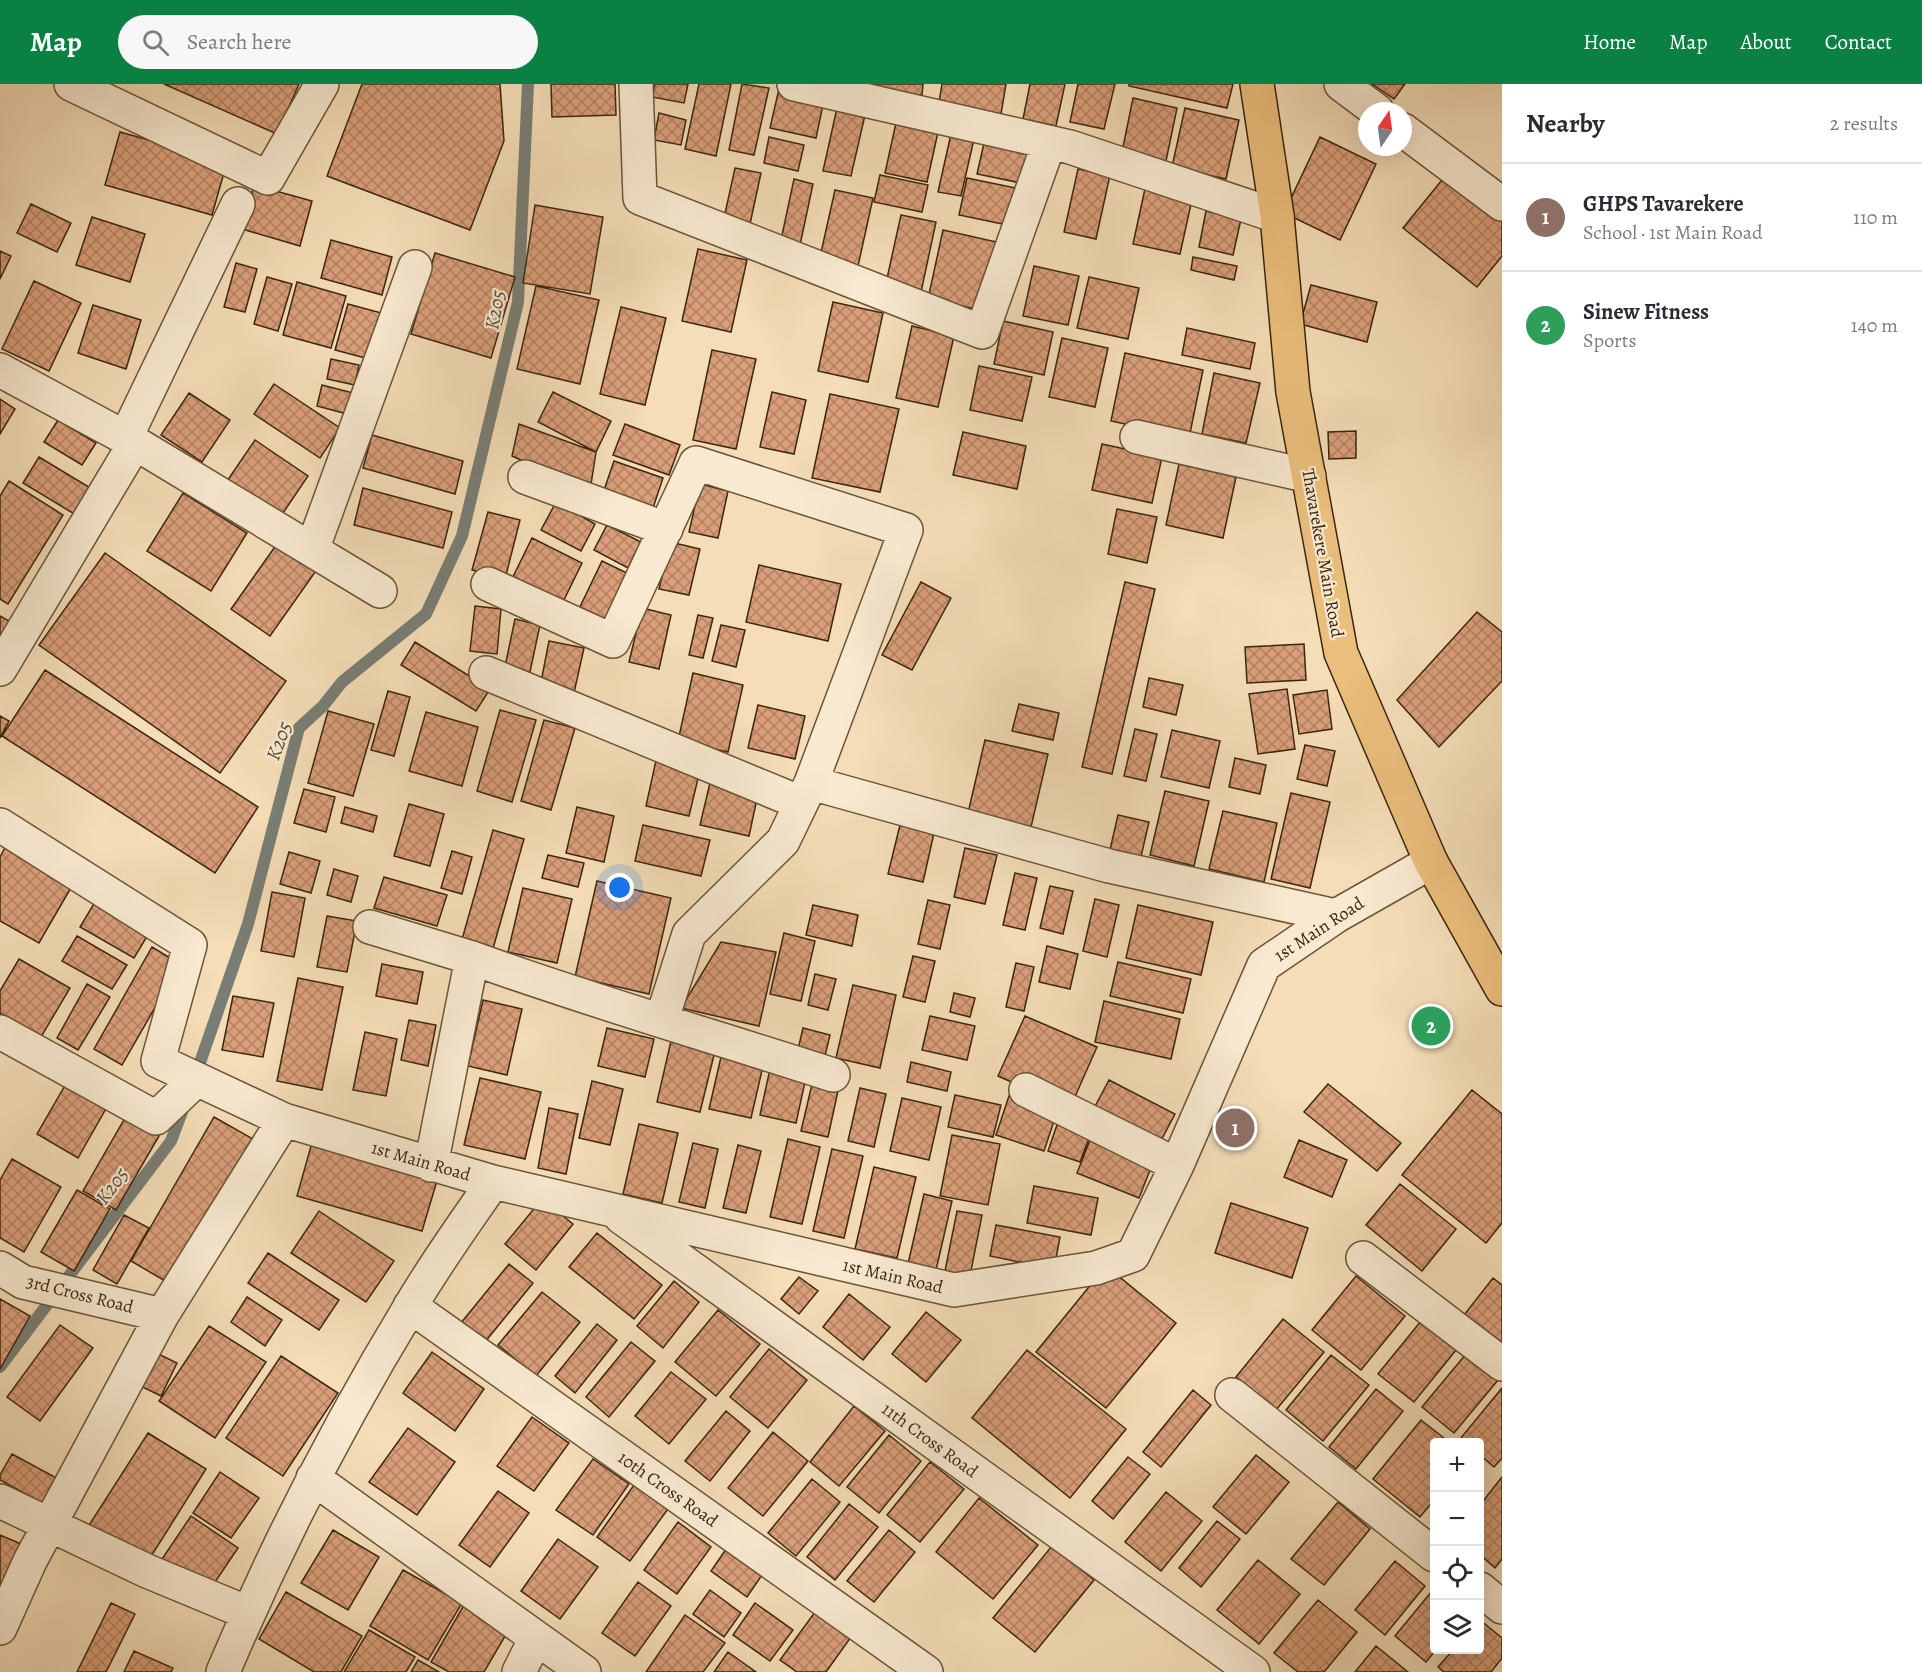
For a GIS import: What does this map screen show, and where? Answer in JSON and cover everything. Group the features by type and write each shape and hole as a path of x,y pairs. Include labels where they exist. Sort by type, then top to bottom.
{"main road":[{"name":"Thavarekere Main Road","path":"1257,84 1277,216 1293,392 1341,653 1431,862 1502,989"}],"street":[{"path":"71,84 268,178 322,84"},
{"path":"636,84 640,198 982,332 1049,143"},
{"path":"794,84 1049,143 1277,216"},
{"path":"1341,84 1365,102"},
{"path":"1412,137 1502,204"},
{"path":"0,669 130,441 238,204"},
{"path":"312,550 415,267"},
{"path":"0,370 130,441 380,591"},
{"path":"1137,438 1309,476"},
{"path":"488,584 613,641 696,463 906,530 806,793 783,841 689,934 662,1019"},
{"path":"525,477 666,529"},
{"path":"486,673 806,793 1109,866 1336,916"},
{"name":"1st Main Road","path":"0,825 190,945 158,1061 284,1119 430,1164 493,1182 954,1290 1096,1268 1133,1255 1177,1165 1264,965 1336,916 1431,862"},
{"path":"370,927 472,958 579,996 662,1019 833,1075"},
{"path":"430,1164 472,958"},
{"path":"0,1032 156,1118 197,1079"},
{"path":"1026,1090 1177,1165"},
{"path":"0,1628 51,1524 162,1315 284,1119"},
{"path":"223,1672 248,1613 313,1478 410,1306 493,1182"},
{"name":"11th Cross Road","path":"607,1207 1253,1672"},
{"path":"1363,1258 1502,1364"},
{"name":"3rd Cross Road","path":"0,1268 24,1282 162,1315"},
{"name":"10th Cross Road","path":"410,1306 926,1672"},
{"path":"1232,1395 1430,1552"},
{"path":"313,1478 584,1672"},
{"path":"0,1501 147,1572 248,1613"},
{"path":"1484,1593 1502,1607"},
{"path":"519,1672 536,1638"}],"building":[{"path":"164,84 299,84 277,134"},
{"path":"362,84 500,84 504,141 470,230 327,176"},
{"path":"551,84 615,84 616,115 552,117"},
{"path":"655,84 688,84 684,103 652,97"},
{"path":"699,84 731,84 716,156 685,149"},
{"path":"742,84 769,88 754,155 729,150"},
{"path":"848,84 923,84 922,95 848,91"},
{"path":"942,84 1006,84 999,126 937,115"},
{"path":"1030,84 1065,84 1056,126 1023,119"},
{"path":"1078,84 1115,84 1104,129 1070,122"},
{"path":"1129,84 1233,84 1227,108 1129,86"},
{"path":"1372,84 1405,84 1394,99"},
{"path":"779,89 824,100 816,138 770,128"},
{"path":"1133,98 1177,108 1166,161 1122,152"},
{"path":"837,108 865,115 851,176 823,171"},
{"path":"1185,108 1239,120 1226,179 1172,167"},
{"path":"659,113 686,120 681,145 654,140"},
{"path":"896,123 938,132 927,182 885,173"},
{"path":"120,132 227,162 212,215 105,185"},
{"path":"951,134 974,139 961,196 938,192"},
{"path":"769,137 804,145 798,171 764,163"},
{"path":"1320,137 1376,164 1340,240 1284,213"},
{"path":"985,139 1033,149 1026,184 977,174"},
{"path":"735,168 761,173 750,224 724,218"},
{"path":"1078,169 1110,175 1096,239 1064,232"},
{"path":"880,175 928,185 922,212 874,202"},
{"path":"1446,175 1502,220 1502,256 1477,287 1403,228"},
{"path":"967,178 1025,190 1017,227 959,215"},
{"path":"794,179 813,184 800,245 781,240"},
{"path":"1146,184 1193,195 1180,254 1133,244"},
{"path":"254,185 312,201 300,246 242,229"},
{"path":"835,190 873,198 858,266 820,257"},
{"path":"31,204 71,223 57,252 17,233"},
{"path":"535,205 603,217 590,294 523,283"},
{"path":"1206,211 1241,219 1233,255 1199,247"},
{"path":"901,215 936,222 921,292 886,283"},
{"path":"92,217 145,234 130,282 76,265"},
{"path":"943,230 1001,243 986,311 928,299"},
{"path":"331,240 392,257 382,295 321,278"},
{"path":"698,249 747,260 731,332 682,321"},
{"path":"0,251 11,256 0,279"},
{"path":"435,253 515,277 491,358 411,334"},
{"path":"1193,257 1237,266 1234,280 1191,270"},
{"path":"236,263 257,269 245,312 224,307"},
{"path":"1034,266 1079,276 1068,325 1023,316"},
{"path":"267,277 292,284 278,331 254,324"},
{"path":"1089,277 1139,288 1128,339 1077,328"},
{"path":"34,281 81,303 49,371 2,349"},
{"path":"297,282 346,296 331,348 283,335"},
{"path":"1311,285 1377,302 1367,342 1300,324"},
{"path":"536,286 599,300 580,384 517,369"},
{"path":"833,302 883,313 868,382 818,371"},
{"path":"348,304 385,314 373,360 335,350"},
{"path":"93,305 141,320 126,369 78,353"},
{"path":"621,307 666,318 645,405 600,394"},
{"path":"1003,321 1053,332 1044,375 994,364"},
{"path":"912,326 954,336 938,407 896,398"},
{"path":"1187,328 1255,343 1250,369 1182,355"},
{"path":"1062,338 1108,348 1095,407 1049,397"},
{"path":"712,350 756,359 736,449 693,440"},
{"path":"1125,353 1203,370 1189,438 1111,421"},
{"path":"331,359 359,365 355,385 327,379"},
{"path":"979,366 1032,377 1022,421 970,410"},
{"path":"1214,373 1260,383 1246,443 1202,434"},
{"path":"274,384 340,428 320,458 254,414"},
{"path":"322,385 357,394 351,415 317,406"},
{"path":"553,392 611,421 596,452 538,422"},
{"path":"772,392 806,400 794,454 760,447"},
{"path":"189,393 230,420 202,462 161,435"},
{"path":"830,394 899,409 880,492 812,478"},
{"path":"0,399 15,409 0,434"},
{"path":"58,420 96,443 82,465 44,442"},
{"path":"519,424 596,452 590,491 512,456"},
{"path":"625,424 680,445 669,475 613,455"},
{"path":"1356,431 1356,458 1329,459 1328,432"},
{"path":"963,432 1026,446 1017,489 953,475"},
{"path":"372,435 463,461 455,494 363,468"},
{"path":"255,440 308,476 281,516 227,481"},
{"path":"1102,444 1162,457 1152,503 1092,490"},
{"path":"39,457 92,489 76,515 23,483"},
{"path":"614,461 663,478 651,514 603,493"},
{"path":"1179,464 1236,477 1223,538 1166,525"},
{"path":"9,481 63,515 8,604 0,599 0,496"},
{"path":"700,484 728,491 718,538 689,532"},
{"path":"363,488 452,512 443,548 354,525"},
{"path":"183,493 247,533 211,591 147,551"},
{"path":"556,502 595,524 581,551 541,530"},
{"path":"1117,509 1157,517 1147,563 1108,554"},
{"path":"488,512 520,520 505,579 472,570"},
{"path":"607,525 641,542 628,568 594,550"},
{"path":"532,538 582,563 559,610 509,585"},
{"path":"279,541 318,568 270,636 231,609"},
{"path":"670,542 700,549 689,595 659,589"},
{"path":"105,553 286,681 220,773 39,645"},
{"path":"602,561 627,573 602,626 578,611"},
{"path":"759,565 841,584 828,641 746,622"},
{"path":"921,582 951,598 912,670 882,655"},
{"path":"1125,582 1155,589 1112,774 1082,767"},
{"path":"475,606 501,609 497,654 470,651"},
{"path":"642,608 671,615 659,669 629,662"},
{"path":"1477,612 1502,632 1502,681 1439,747 1397,700"},
{"path":"698,615 713,618 703,658 689,655"},
{"path":"0,616 16,625 0,655"},
{"path":"515,619 540,625 528,681 503,676"},
{"path":"721,625 745,630 736,667 712,661"},
{"path":"549,641 584,648 574,693 540,687"},
{"path":"415,642 490,689 476,711 401,665"},
{"path":"1304,644 1306,680 1247,683 1245,647"},
{"path":"45,670 258,807 215,873 2,736"},
{"path":"693,673 743,685 728,752 678,741"},
{"path":"1149,678 1183,685 1176,715 1143,707"},
{"path":"1287,689 1295,749 1258,754 1249,694"},
{"path":"1327,690 1332,729 1299,734 1293,695"},
{"path":"388,691 410,697 394,756 371,750"},
{"path":"1019,704 1059,713 1053,740 1012,731"},
{"path":"758,705 805,716 795,759 748,748"},
{"path":"500,710 536,720 512,802 477,791"},
{"path":"328,711 374,724 353,796 308,783"},
{"path":"426,712 478,727 462,786 409,771"},
{"path":"0,716 9,721 0,738"},
{"path":"544,720 575,728 551,810 521,801"},
{"path":"1135,729 1157,734 1146,781 1124,776"},
{"path":"1172,730 1220,741 1209,788 1161,777"},
{"path":"985,740 1048,754 1031,827 968,813"},
{"path":"1305,745 1335,751 1327,786 1297,779"},
{"path":"657,756 701,766 689,816 646,806"},
{"path":"1235,758 1266,765 1260,794 1229,787"},
{"path":"710,783 758,794 749,836 700,825"},
{"path":"304,789 335,797 326,832 294,823"},
{"path":"1165,791 1209,801 1194,866 1150,855"},
{"path":"1291,793 1330,802 1310,888 1271,879"},
{"path":"409,804 444,814 430,866 394,856"},
{"path":"345,807 377,816 373,832 341,823"},
{"path":"577,807 614,816 604,862 566,853"},
{"path":"1223,811 1277,823 1264,882 1209,869"},
{"path":"1118,815 1149,822 1140,861 1109,854"},
{"path":"643,825 710,840 701,876 635,861"},
{"path":"900,825 934,833 923,882 888,874"},
{"path":"493,830 524,839 492,952 461,943"},
{"path":"9,840 76,879 39,943 0,921 0,857"},
{"path":"965,848 997,855 985,904 954,897"},
{"path":"452,851 472,857 462,894 441,888"},
{"path":"289,852 320,861 311,893 280,884"},
{"path":"548,855 584,863 578,887 542,878"},
{"path":"334,869 358,876 351,902 327,895"},
{"path":"1015,873 1037,878 1025,930 1003,925"},
{"path":"384,877 447,895 437,926 374,908"},
{"path":"597,881 671,898 649,994 575,977"},
{"path":"1050,886 1073,891 1063,934 1040,928"},
{"path":"523,888 572,899 557,963 508,952"},
{"path":"272,892 305,898 294,957 261,951"},
{"path":"1095,899 1119,905 1107,957 1083,951"},
{"path":"928,900 950,905 940,949 918,944"},
{"path":"95,902 149,933 134,958 80,927"},
{"path":"813,905 858,915 852,946 806,935"},
{"path":"1138,905 1213,922 1201,975 1126,958"},
{"path":"327,916 357,921 347,972 317,967"},
{"path":"784,933 815,941 801,1001 770,994"},
{"path":"77,936 127,965 112,989 62,961"},
{"path":"721,942 776,952 759,1026 681,1008"},
{"path":"1047,946 1078,954 1070,989 1039,982"},
{"path":"152,947 180,964 122,1065 94,1049"},
{"path":"913,956 935,961 925,1002 903,997"},
{"path":"19,959 70,988 41,1037 0,1013 0,991"},
{"path":"1118,962 1191,979 1183,1013 1110,996"},
{"path":"1016,963 1034,967 1024,1011 1006,1007"},
{"path":"382,964 423,972 417,1004 376,996"},
{"path":"815,974 836,979 828,1010 808,1005"},
{"path":"298,978 343,987 322,1090 277,1081"},
{"path":"87,984 110,997 78,1050 57,1038"},
{"path":"853,985 896,995 880,1068 836,1058"},
{"path":"954,993 975,998 970,1017 950,1012"},
{"path":"233,996 274,1003 263,1057 222,1050"},
{"path":"483,1000 522,1009 507,1075 468,1066"},
{"path":"1104,1001 1180,1019 1171,1059 1095,1042"},
{"path":"930,1016 975,1026 967,1060 922,1050"},
{"path":"1025,1016 1097,1047 1070,1108 998,1076"},
{"path":"409,1020 436,1025 428,1066 401,1060"},
{"path":"607,1028 654,1039 645,1077 598,1066"},
{"path":"803,1028 830,1035 823,1064 796,1058"},
{"path":"365,1032 397,1039 386,1096 353,1090"},
{"path":"671,1041 715,1051 700,1112 657,1102"},
{"path":"721,1057 763,1066 751,1118 709,1109"},
{"path":"911,1062 951,1072 947,1091 907,1082"},
{"path":"770,1069 806,1077 796,1123 760,1115"},
{"path":"480,1078 541,1092 525,1159 464,1145"},
{"path":"813,1080 839,1086 828,1137 801,1131"},
{"path":"1109,1080 1175,1114 1157,1148 1091,1114"},
{"path":"592,1081 623,1089 610,1145 579,1138"},
{"path":"67,1082 108,1105 78,1158 37,1134"},
{"path":"1328,1084 1401,1143 1377,1171 1304,1112"},
{"path":"860,1088 886,1094 874,1147 848,1141"},
{"path":"1472,1090 1502,1114 1502,1223 1486,1243 1402,1175"},
{"path":"955,1095 1001,1105 993,1137 948,1127"},
{"path":"1009,1096 1057,1112 1044,1151 996,1135"},
{"path":"902,1098 941,1107 929,1160 890,1151"},
{"path":"549,1108 578,1114 566,1174 538,1168"},
{"path":"214,1117 260,1143 177,1288 131,1261"},
{"path":"125,1118 159,1136 116,1210 83,1191"},
{"path":"1059,1119 1092,1130 1080,1162 1048,1151"},
{"path":"639,1124 678,1133 662,1203 623,1194"},
{"path":"952,1135 1000,1144 988,1205 940,1196"},
{"path":"1092,1135 1154,1160 1139,1198 1077,1173"},
{"path":"313,1139 439,1174 422,1231 297,1196"},
{"path":"788,1139 820,1147 802,1224 770,1217"},
{"path":"1299,1140 1347,1160 1332,1197 1284,1177"},
{"path":"693,1143 718,1149 705,1208 679,1202"},
{"path":"738,1145 761,1151 746,1213 723,1208"},
{"path":"832,1149 863,1156 844,1238 813,1231"},
{"path":"12,1159 61,1187 24,1252 0,1238 0,1180"},
{"path":"874,1167 916,1177 897,1258 855,1249"},
{"path":"1400,1184 1456,1229 1422,1271 1366,1225"},
{"path":"1034,1186 1098,1198 1091,1235 1027,1223"},
{"path":"77,1190 110,1209 74,1271 41,1252"},
{"path":"924,1194 952,1201 936,1270 908,1264"},
{"path":"542,1199 573,1224 536,1270 505,1244"},
{"path":"1231,1203 1308,1228 1292,1278 1215,1253"},
{"path":"319,1211 394,1261 366,1302 291,1253"},
{"path":"957,1211 982,1215 970,1276 945,1271"},
{"path":"124,1215 149,1228 117,1284 93,1270"},
{"path":"996,1225 1060,1237 1054,1269 990,1256"},
{"path":"597,1233 662,1285 634,1319 569,1267"},
{"path":"268,1253 339,1300 319,1330 248,1283"},
{"path":"509,1264 533,1283 485,1342 461,1323"},
{"path":"1106,1266 1176,1323 1106,1408 1036,1352"},
{"path":"1356,1276 1405,1316 1361,1370 1312,1330"},
{"path":"799,1277 818,1291 799,1314 781,1299"},
{"path":"1493,1278 1502,1285 1502,1345 1464,1315"},
{"path":"674,1281 699,1302 663,1348 637,1326"},
{"path":"542,1292 580,1322 536,1376 498,1345"},
{"path":"849,1294 890,1327 863,1360 823,1327"},
{"path":"247,1297 282,1320 265,1346 231,1322"},
{"path":"0,1299 30,1316 0,1369"},
{"path":"718,1310 760,1344 716,1396 675,1362"},
{"path":"926,1312 961,1340 926,1382 892,1354"},
{"path":"1283,1319 1324,1352 1276,1410 1236,1377"},
{"path":"1421,1321 1456,1350 1414,1402 1378,1374"},
{"path":"597,1324 617,1340 575,1393 555,1376"},
{"path":"60,1325 93,1348 40,1421 7,1397"},
{"path":"209,1326 266,1362 215,1438 159,1401"},
{"path":"631,1342 655,1361 609,1417 586,1397"},
{"path":"146,1348 177,1363 161,1396 130,1381"},
{"path":"769,1349 807,1380 768,1428 730,1397"},
{"path":"1027,1350 1126,1429 1070,1498 972,1418"},
{"path":"432,1352 484,1389 455,1431 403,1393"},
{"path":"1466,1354 1498,1380 1454,1433 1422,1407"},
{"path":"1331,1355 1369,1385 1323,1441 1286,1410"},
{"path":"281,1356 338,1393 283,1476 226,1438"},
{"path":"671,1372 706,1399 669,1444 635,1416"},
{"path":"1502,1388 1502,1458 1494,1467 1484,1458 1484,1438 1461,1438"},
{"path":"1376,1389 1403,1411 1356,1469 1329,1447"},
{"path":"1193,1390 1211,1405 1161,1467 1143,1452"},
{"path":"854,1406 885,1431 839,1486 810,1462"},
{"path":"726,1411 750,1431 710,1481 685,1461"},
{"path":"532,1417 569,1443 534,1491 497,1466"},
{"path":"1421,1420 1444,1438 1430,1438 1430,1505 1420,1517 1373,1479"},
{"path":"408,1428 455,1462 417,1515 369,1482"},
{"path":"773,1432 808,1461 763,1516 728,1488"},
{"path":"148,1433 206,1469 145,1566 86,1530"},
{"path":"889,1435 921,1461 879,1513 847,1487"},
{"path":"12,1454 62,1481 48,1506 0,1480 0,1475"},
{"path":"1256,1455 1289,1482 1246,1534 1213,1507"},
{"path":"1128,1457 1150,1474 1113,1519 1092,1501"},
{"path":"593,1459 629,1484 593,1535 556,1510"},
{"path":"930,1462 964,1489 920,1542 887,1515"},
{"path":"220,1472 259,1498 231,1538 193,1513"},
{"path":"1502,1477 1502,1559 1495,1568 1484,1558 1484,1500"},
{"path":"812,1479 840,1502 796,1556 768,1533"},
{"path":"634,1485 668,1509 630,1561 597,1537"},
{"path":"498,1491 529,1513 490,1567 459,1545"},
{"path":"1166,1492 1202,1521 1161,1571 1125,1542"},
{"path":"979,1498 1038,1545 993,1599 936,1552"},
{"path":"1338,1502 1370,1529 1324,1585 1291,1559"},
{"path":"849,1504 878,1527 835,1580 807,1557"},
{"path":"191,1516 238,1548 207,1594 160,1562"},
{"path":"1217,1521 1240,1539 1201,1587 1179,1568"},
{"path":"678,1522 711,1547 677,1594 644,1570"},
{"path":"333,1530 379,1557 348,1610 301,1583"},
{"path":"889,1530 915,1552 874,1602 847,1581"},
{"path":"0,1535 21,1544 0,1593"},
{"path":"558,1539 598,1567 560,1619 521,1591"},
{"path":"1052,1546 1094,1580 1035,1652 993,1618"},
{"path":"726,1549 762,1575 747,1597 711,1571"},
{"path":"1258,1560 1300,1594 1259,1644 1217,1610"},
{"path":"1395,1561 1425,1586 1385,1635 1355,1610"},
{"path":"403,1570 462,1603 428,1660 370,1626"},
{"path":"638,1582 671,1606 635,1656 602,1633"},
{"path":"710,1590 741,1613 724,1637 693,1614"},
{"path":"286,1592 362,1636 341,1672 314,1672 259,1639"},
{"path":"1430,1593 1430,1654 1433,1654 1426,1662 1395,1636"},
{"path":"1318,1600 1357,1632 1324,1672 1298,1672 1274,1653"},
{"path":"111,1603 135,1614 106,1672 77,1672"},
{"path":"755,1603 793,1630 770,1661 733,1635"},
{"path":"464,1605 508,1631 484,1672 449,1672 431,1662"},
{"path":"815,1612 851,1637 826,1672 797,1672 780,1660"},
{"path":"685,1615 725,1643 703,1672 646,1672"},
{"path":"1484,1623 1502,1638 1502,1658 1491,1672 1444,1672 1438,1667 1449,1654 1484,1654"},
{"path":"369,1630 415,1657 406,1672 344,1672"},
{"path":"1376,1646 1408,1672 1355,1672"},
{"path":"134,1651 173,1668 171,1672 124,1672"},
{"path":"728,1652 756,1672 714,1672"},
{"path":"418,1660 439,1672 411,1672"}],"waterway":[{"name":"K205","path":"195,1077 248,924 299,728 323,706 342,682 426,614 462,536 518,302 528,84"},
{"name":"K205","path":"0,1367 171,1141 185,1104"}],"place":[{"name":"Sinew Fitness","path":"1431,1026"},
{"name":"GHPS Tavarekere","path":"1235,1128"}]}
